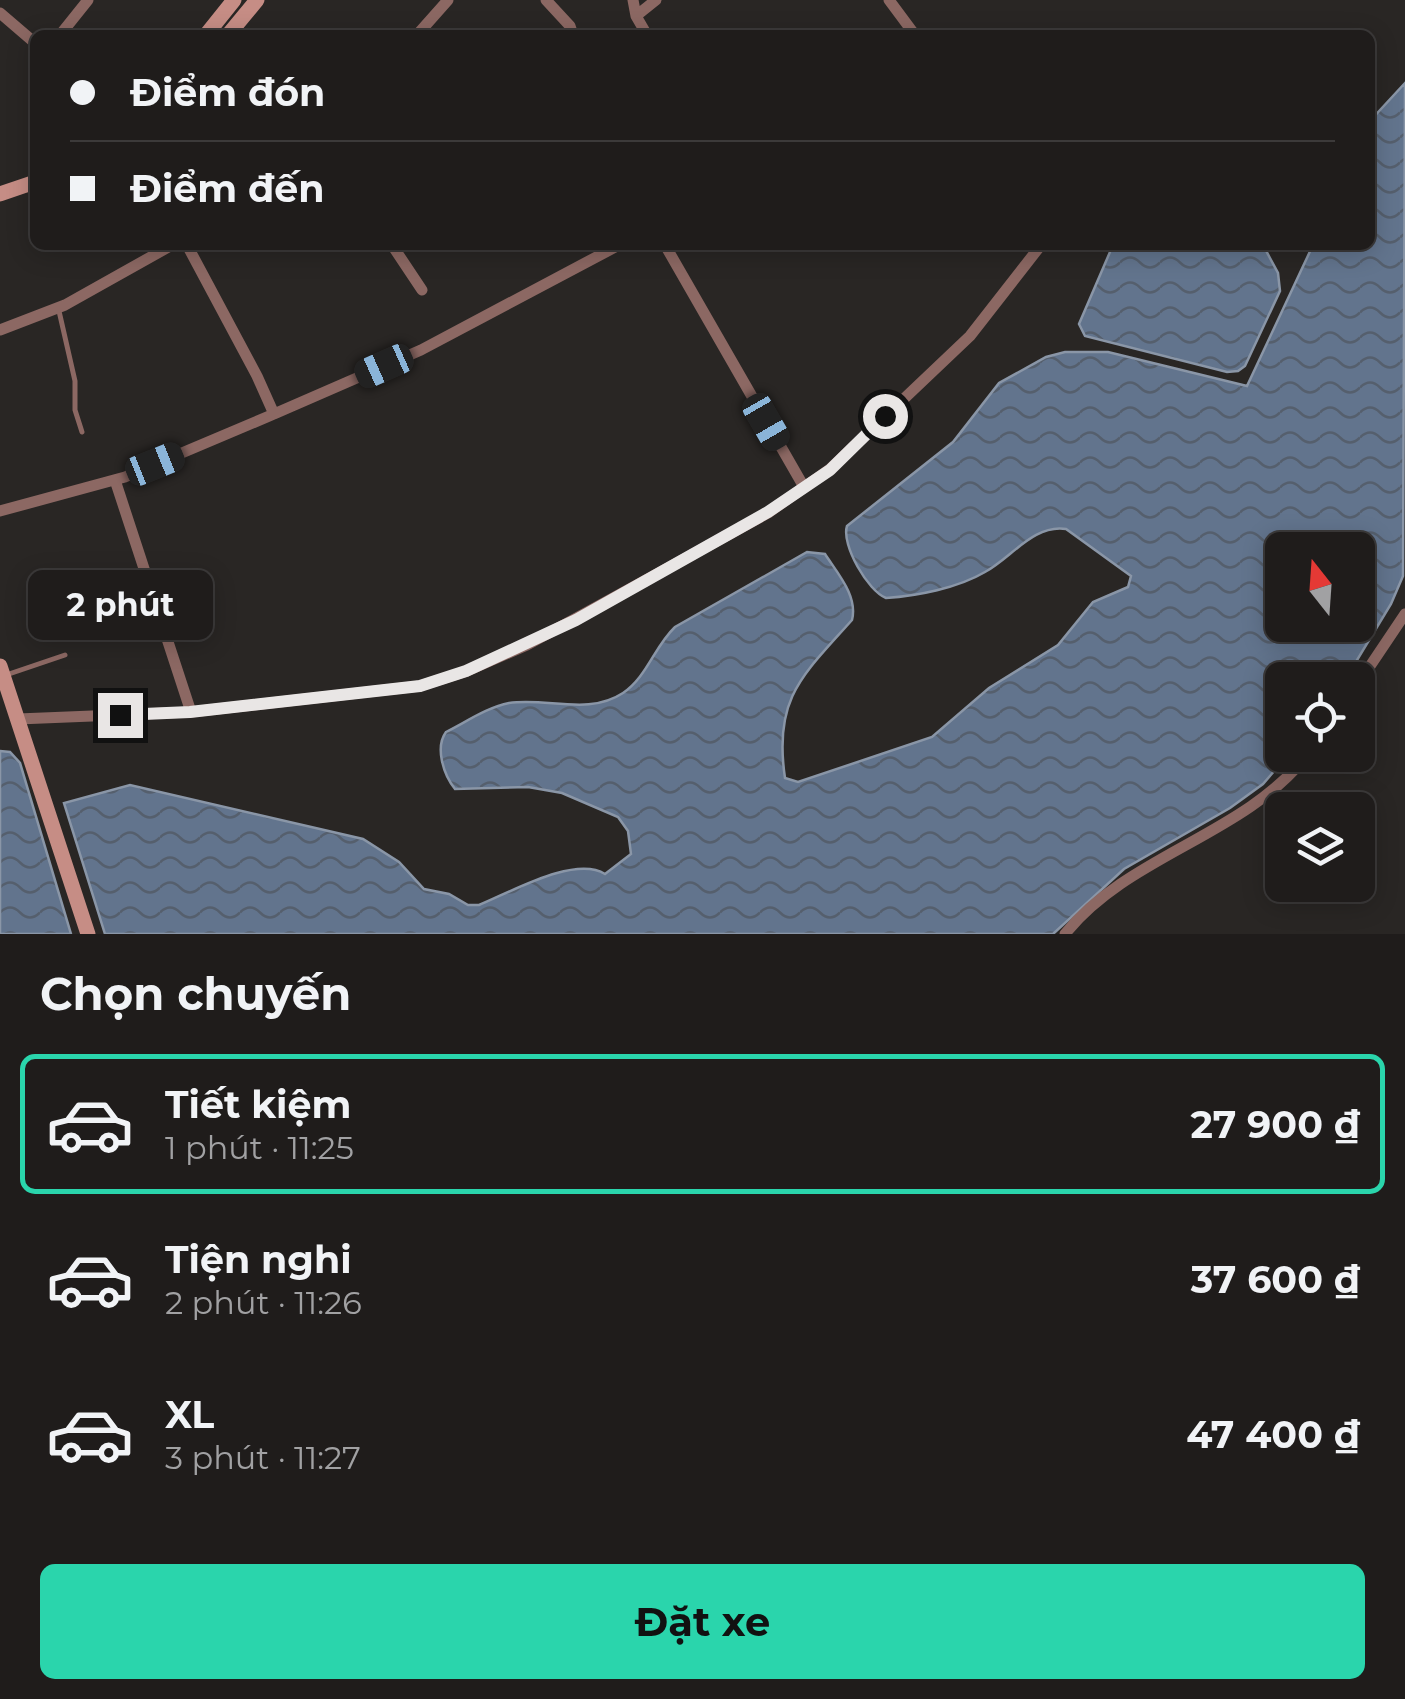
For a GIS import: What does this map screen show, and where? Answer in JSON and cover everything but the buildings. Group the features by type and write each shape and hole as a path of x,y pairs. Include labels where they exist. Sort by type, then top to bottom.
{"main road":[{"path":"210,30 234,0"},
{"path":"232,30 256,0"},
{"path":"0,194 30,181"},
{"path":"2,670 88,934"}],"street":[{"path":"64,30 88,0"},
{"path":"421,30 448,0"},
{"path":"546,0 571,30"},
{"path":"633,0 636,16 645,30"},
{"path":"636,16 656,0"},
{"path":"889,0 911,30"},
{"path":"2,20 30,39"},
{"path":"0,330 59,308 163,250"},
{"path":"189,250 273,412"},
{"path":"395,250 422,290"},
{"path":"0,511 115,480 420,350 610,250"},
{"path":"669,250 804,487"},
{"path":"18,719 190,712 420,686 466,671 576,620 768,512 830,470 970,336 1037,250"},
{"path":"115,480 190,712"},
{"path":"1373,662 1405,614"},
{"path":"1065,934 1085,908 1125,880 1235,818 1293,772"}],"lane":[{"path":"59,308 76,381 74,410 82,432"},
{"path":"2,670 65,655"}],"water":[{"path":"1405,83 1403,576 1375,630 1375,532 1265,532 1265,642 1368,642 1356,662 1265,662 1265,772 1273,772 1230,808 1124,869 1053,934 105,934 64,803 130,785 363,839 399,862 424,889 449,894 468,905 479,905 560,872 592,869 605,874 631,854 628,831 618,817 562,793 528,787 455,789 442,761 441,745 446,732 509,703 582,705 610,700 638,679 675,627 807,552 825,554 846,586 853,611 852,620 806,673 788,707 782,750 785,778 798,782 932,737 989,688 1058,645 1093,602 1128,587 1131,576 1066,529 1054,529 1033,537 995,566 963,583 886,598 871,586 858,566 848,544 847,526 953,442 999,383 1046,357 1065,352 1108,352 1247,386 1311,250 1375,250 1375,116"},
{"path":"1111,250 1266,250 1278,273 1280,291 1245,366 1238,371 1227,372 1085,336 1079,324"},
{"path":"0,751 10,752 20,763 71,934 0,934"}],"route":[{"path":"120,715 190,712 420,686 466,671 576,620 768,512 830,470 885,416"}]}
